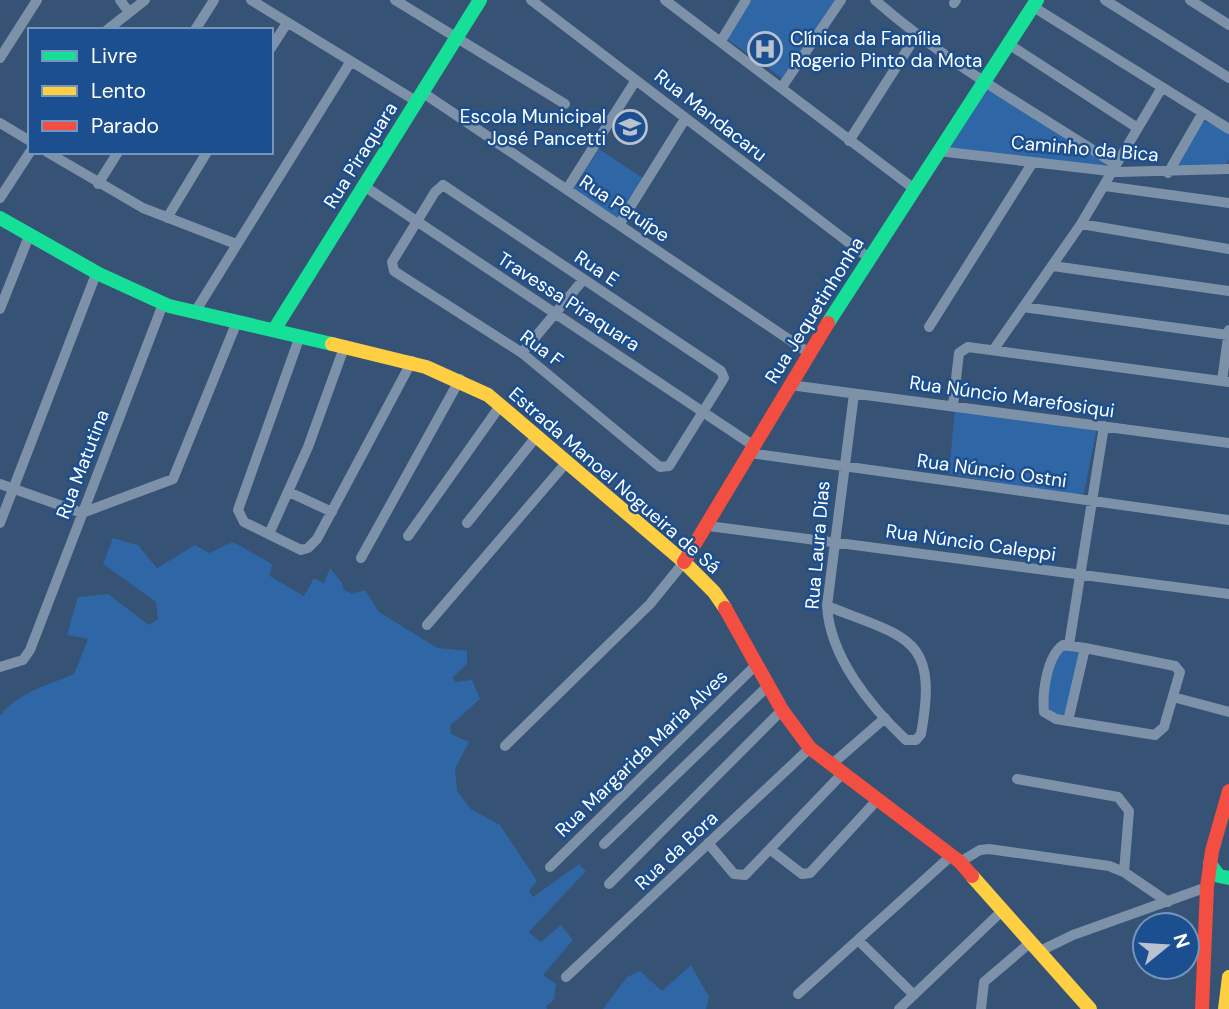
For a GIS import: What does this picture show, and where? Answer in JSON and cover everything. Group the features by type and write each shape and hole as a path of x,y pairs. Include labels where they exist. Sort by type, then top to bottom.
{"main road":[{"name":"Rua Piraquara","path":"274,330 480,0"},
{"name":"Rua Jequetinhonha","path":"684,562 708,526 809,352 1035,2"},
{"name":"Estrada Manoel Nogueira de Sá","path":"0,218 96,274 163,304 236,324 412,361 460,379 500,406 684,562 714,592 782,710 810,748 956,859 1035,946 1084,1007"},
{"path":"1202,1009 1207,887 1210,864 1229,791"},
{"path":"1210,864 1219,876 1229,878"},
{"path":"1204,978 1216,974 1229,982"},
{"path":"1225,1009 1229,977"}],"street":[{"path":"0,58 37,0"},
{"path":"120,0 129,12"},
{"path":"109,28 145,0"},
{"path":"196,28 214,0"},
{"name":"Rua Peruípe","path":"251,0 351,61 419,96 567,189 809,352"},
{"path":"395,0 565,104"},
{"name":"Rua Mandacaru","path":"531,0 869,258"},
{"path":"665,0 913,188"},
{"path":"720,41 746,0"},
{"path":"782,87 841,0"},
{"path":"875,0 916,36 981,82 1114,168"},
{"path":"1105,0 1229,78"},
{"path":"1190,0 1229,25"},
{"path":"1035,2 1161,89 1229,129"},
{"path":"273,45 286,23"},
{"path":"849,141 916,36"},
{"path":"1007,43 1136,127"},
{"path":"195,312 351,61"},
{"path":"567,189 636,80"},
{"path":"994,349 1081,225 1136,127 1161,89"},
{"path":"1168,173 1202,114"},
{"path":"619,225 685,118"},
{"path":"0,123 28,140"},
{"name":"Caminho da Bica","path":"938,151 1168,173 1229,168"},
{"path":"0,198 29,154"},
{"path":"50,154 98,184 167,218 236,244"},
{"path":"98,184 117,154"},
{"path":"167,218 206,154"},
{"path":"929,327 1033,162"},
{"name":"Rua E","path":"416,222 443,185 583,280 717,366 724,374 704,411"},
{"name":"Travessa Piraquara","path":"364,186 704,411 752,450"},
{"path":"1105,186 1229,203"},
{"name":"Rua F","path":"416,222 392,267 399,275 522,353 665,468 704,411"},
{"path":"1081,225 1229,248"},
{"path":"0,309 29,236"},
{"path":"1053,266 1229,291"},
{"path":"0,523 96,274"},
{"path":"522,353 583,280"},
{"name":"Rua Matutina","path":"0,667 23,660 34,637 163,304"},
{"path":"1023,307 1228,335"},
{"path":"0,484 82,513 173,480 236,324"},
{"path":"953,405 957,363 959,353 964,348 994,349 1226,381 1229,330"},
{"path":"300,336 240,502 239,515 244,522 304,550 317,540 412,361"},
{"path":"269,534 289,492 345,345"},
{"path":"361,558 460,379"},
{"name":"Rua Núncio Marefosiqui","path":"790,385 1229,443"},
{"name":"Rua Laura Dias","path":"827,606 898,634 914,647 928,684 920,734 916,740 910,742 885,718 842,659 828,625 827,606 842,467 854,394"},
{"path":"408,536 500,406"},
{"path":"1069,645 1104,426"},
{"path":"467,523 536,437"},
{"name":"Rua Núncio Ostni","path":"752,450 842,467 1229,520"},
{"path":"427,625 566,463"},
{"path":"289,492 332,512"},
{"name":"Rua Núncio Caleppi","path":"708,526 1229,594"},
{"path":"505,746 650,604 684,562"},
{"path":"1069,645 1177,667 1180,672 1164,727 1159,733 1147,735 1050,717 1043,707 1056,651 1069,645"},
{"path":"1068,721 1085,648"},
{"name":"Rua Margarida Maria Alves","path":"550,867 757,664"},
{"path":"604,844 769,685"},
{"path":"1173,697 1229,712"},
{"path":"609,884 782,710"},
{"path":"708,843 737,876 745,875 771,850 837,770 885,718"},
{"name":"Rua da Bora","path":"566,977 810,748"},
{"path":"1017,779 1118,797 1129,811 1124,872"},
{"path":"771,850 802,874 810,873 878,799"},
{"path":"798,994 956,859 979,850 989,849 1109,866 1124,872 1168,902"},
{"path":"981,1009 984,982 1035,946 1207,887"},
{"path":"899,1009 1003,910"},
{"path":"859,941 914,995"}],"shaded area":[{"path":"752,0 835,0 782,78 727,39"},
{"path":"982,85 1106,162 1108,169 946,148"},
{"path":"1200,119 1229,132 1229,159 1225,167 1175,166"},
{"path":"599,149 644,179 619,221 573,190"},
{"path":"955,407 1097,428 1084,493 1076,496 949,474"},
{"path":"113,538 138,545 157,568 195,545 209,553 233,542 272,564 270,576 304,596 314,578 324,583 330,568 342,583 343,589 352,594 365,590 379,612 426,641 438,648 467,651 467,664 452,678 456,682 472,680 480,699 450,726 451,734 469,742 455,769 457,791 471,809 500,825 537,881 529,891 533,897 579,864 586,871 529,932 541,942 561,925 573,940 543,975 556,984 554,1000 546,1006 547,1009 0,1009 0,716 15,701 74,674 88,639 67,635 78,597 108,594 149,625 158,619 156,602 103,564"},
{"path":"1064,647 1082,649 1067,718 1051,715 1047,698 1055,662"},
{"path":"691,965 709,997 706,1009 603,1009 627,977 640,971 662,991"}],"traffic: fast":[{"path":"274,330 480,0"},
{"path":"828,323 1037,0"},
{"path":"0,218 99,274 169,306 332,344"},
{"path":"1210,864 1219,876 1229,878"}],"traffic: slow":[{"path":"332,344 426,367 488,395 684,562 714,592 725,608"},
{"path":"972,876 1090,1009"},
{"path":"1225,1009 1229,977"}],"traffic: jam":[{"path":"684,562 828,323"},
{"path":"725,608 782,710 810,748 960,862 972,876"},
{"path":"1202,1009 1207,887 1212,851 1229,791"}],"place":[{"name":"Clínica da Família Rogerio Pinto da Mota","path":"765,49"},
{"name":"Escola Municipal José Pancetti","path":"630,127"}]}
